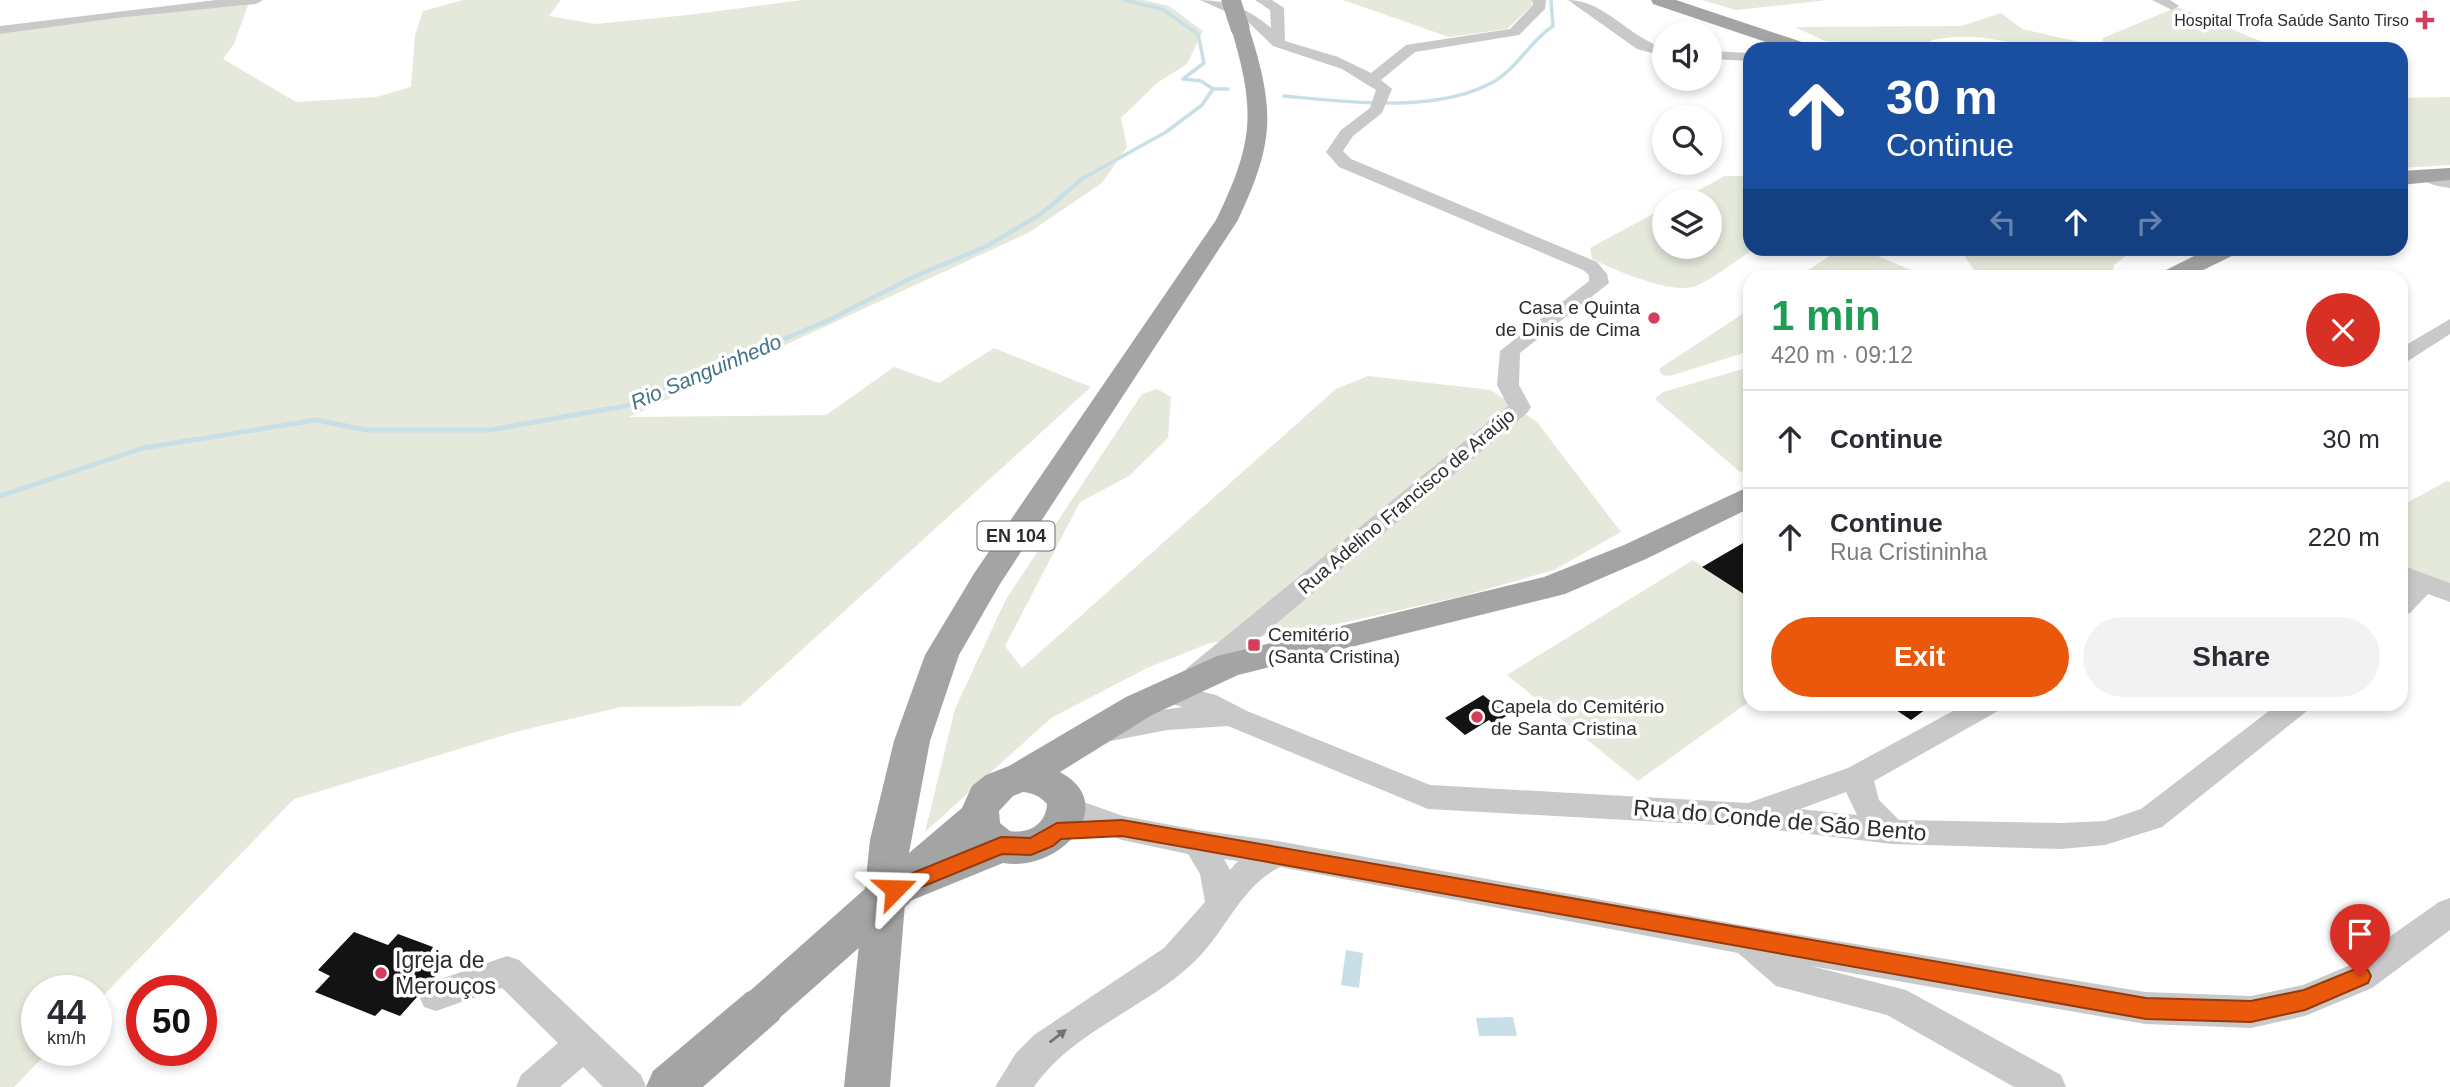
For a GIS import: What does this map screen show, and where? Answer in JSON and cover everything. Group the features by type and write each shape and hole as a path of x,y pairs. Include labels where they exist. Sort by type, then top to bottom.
{"main road":[{"path":"1659,0 1784,42"},
{"name":"EN 104","path":"867,1087 890,840 912,741 942,655 986,580 1227,220 1244,187 1256,152 1261,106 1255,74 1236,14"},
{"path":"2408,177 2450,174"},
{"path":"2184,270 2202,256"},
{"path":"2186,270 2214,256"},
{"path":"989,832 1031,846 1046,841 1051,801 1083,741 1139,706 1229,665 1553,586 1634,552 1743,499"},
{"path":"989,832 980,805 987,794 1008,780 1051,801"},
{"path":"669,1087 895,889 989,832"}],"street":[{"path":"0,30 116,14 257,0"},
{"path":"1208,0 1252,18 1278,43 1323,56 1373,79 1411,48 1514,32 1540,6 1539,0"},
{"path":"1262,0 1277,8 1278,43"},
{"path":"1575,0 1642,46 1652,49"},
{"path":"1722,56 1743,57"},
{"name":"Rua Adelino Francisco de Araújo","path":"1177,688 1520,407 1508,385 1510,351 1599,283 1598,274 1590,266 1345,163 1334,152 1347,133 1377,110 1384,89 1373,79"},
{"path":"2426,175 2434,180 2450,183"},
{"path":"2408,352 2450,325"},
{"path":"2412,578 2450,593"},
{"path":"1229,665 1218,686 1220,696 1237,718"},
{"path":"1177,688 1193,716"},
{"name":"Rua do Conde de São Bento","path":"1177,688 1237,718 1429,797 1750,815 1892,832 2061,836 2105,833 2151,818 2288,711"},
{"path":"1750,815 1858,776 1975,711"},
{"path":"1083,741 1153,719 1193,716 1237,718"},
{"path":"1858,776 1860,796 1869,813 1892,832"},
{"path":"1051,801 1122,828 1198,844 1278,854 1747,940 2146,1008 2251,1012 2305,1000 2360,976 2450,912"},
{"path":"1198,844 1215,872 1221,902"},
{"path":"1013,1087 1043,1048 1177,957 1250,870 1278,854"},
{"path":"1747,940 1788,975 1894,1001 2049,1087"},
{"path":"436,996 507,971 628,1087"},
{"path":"534,1087 583,1044"}],"shaded area":[{"path":"463,0 561,0 549,16 595,24 802,0 1143,0 1169,6 1203,31 1187,64 1157,83 1121,118 1127,147 1102,183 1028,233 629,417 826,415 894,367 939,383 994,348 1091,387 740,706 621,707 515,732 294,799 112,987 112,975 21,975 21,1066 34,1066 14,1087 0,1087 0,34 115,17 248,5 234,44 223,59 296,102 376,97 411,87 415,35 423,11"},
{"path":"1343,0 1532,0 1532,6 1507,29 1449,37"},
{"path":"1702,0 1828,0 1736,10"},
{"path":"2177,7 2263,42 2103,42 2103,38"},
{"path":"2001,13 2022,29 2080,42 2006,42 1957,37 1931,42 1838,42 1825,41 1795,27 1961,26"},
{"path":"2450,97 2450,165 2408,168 2408,98"},
{"path":"1725,176 1743,176 1744,256 1699,285 1682,288 1656,284 1592,259 1590,248 1652,214 1652,259 1722,259 1722,189 1701,189"},
{"path":"1830,256 1878,256 1911,270 1808,270"},
{"path":"1965,256 2126,256 2114,265 2113,270 1974,270"},
{"path":"1743,314 1743,353 1670,376 1662,375 1659,369"},
{"path":"1743,369 1743,470 1740,472 1655,399 1663,392"},
{"path":"1368,376 1491,390 1537,422 1621,532 1554,570 1463,596 1310,630 1210,643 1147,668 1051,718 925,832 955,709 1006,599 1142,394 1157,389 1171,397 1168,438 1129,476 1080,502 1005,646 1022,668 1336,389"},
{"path":"2447,481 2450,482 2450,588 2408,570 2408,502"},
{"path":"1693,560 1743,593 1743,706 1638,781 1507,675"}],"water":[{"path":"1346,950 1363,953 1359,988 1341,985"},
{"path":"1513,1017 1517,1036 1479,1036 1476,1018"}],"building":[{"path":"1743,543 1743,593 1702,567"},
{"name":"Capela do Cemitério de Santa Cristina","path":"1483,695 1508,715 1493,724 1489,720 1465,735 1445,718"},
{"path":"1898,711 1923,711 1911,720"},
{"name":"Igreja de Merouços","path":"354,932 388,945 398,934 433,947 426,960 444,967 433,979 422,984 417,997 400,1016 382,1009 375,1016 315,992 330,976 318,970"}],"waterway":[{"path":"1124,0 1162,9 1198,34 1204,63 1183,79 1201,81 1213,89"},
{"name":"Rio Sanguinhedo","path":"1284,96 1392,103 1447,98 1472,91 1503,75 1553,26 1551,0"},
{"name":"Rio Sanguinhedo","path":"1080,180 1166,132 1202,105 1213,89"},
{"name":"Rio Sanguinhedo","path":"1213,89 1228,89"},
{"name":"Rio Sanguinhedo","path":"598,411 626,406 829,320 911,278 987,246 1041,214 1082,179"},
{"name":"Rio Sanguinhedo","path":"0,496 143,448 316,420 366,430 490,430 608,409"}],"place":[{"name":"Hospital Trofa Saúde Santo Tirso","path":"2425,20"},
{"name":"Casa e Quinta de Dinis de Cima","path":"1654,318"},
{"name":"Cemitério (Santa Cristina)","path":"1254,645"},
{"name":"Capela do Cemitério de Santa Cristina","path":"1477,717"},
{"name":"Igreja de Merouços","path":"381,973"}],"route":[{"path":"895,889 1001,846 1031,846 1046,841 1057,832 1122,828 1198,844 1278,854 1747,940 2146,1008 2251,1012 2305,1000 2360,976"}]}
